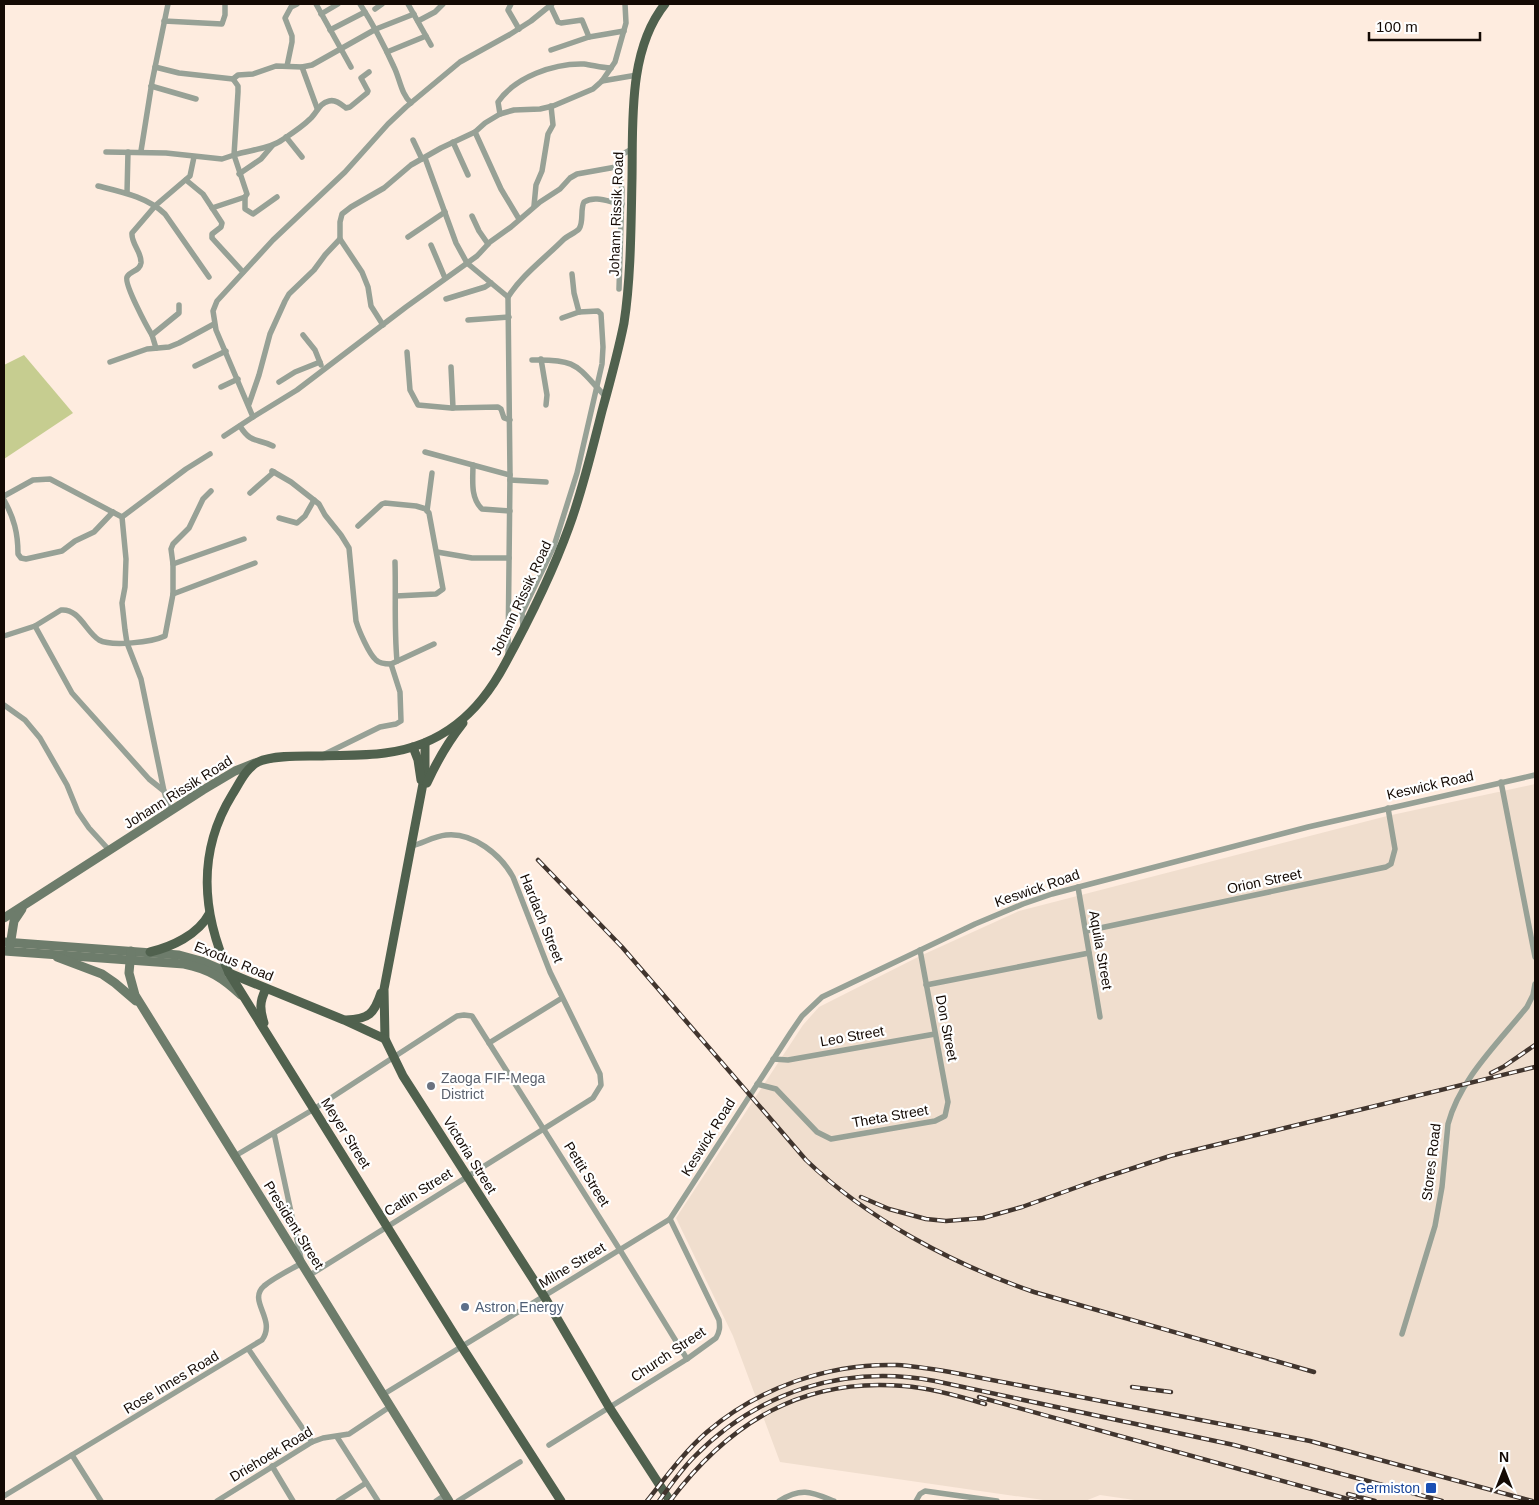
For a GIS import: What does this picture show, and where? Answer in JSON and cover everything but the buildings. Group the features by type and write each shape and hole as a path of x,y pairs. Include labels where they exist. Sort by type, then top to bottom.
{"main road":[{"name":"Johann Rissik Road","path":"258,762 282,757 384,753 425,743 442,734 469,715 495,683 508,660 557,558 570,524 589,462 624,322 628,286 632,149 639,58 647,33 655,16 664,4"},
{"path":"420,799 441,755 469,715"},
{"name":"Victoria Street","path":"425,743 426,767 384,989 385,1039 403,1076 544,1296 610,1407 670,1501"},
{"name":"Victoria Street","path":"413,747 418,760 422,787"},
{"name":"Meyer Street","path":"258,762 244,776 224,808 216,827 210,850 208,874 209,914 218,950 229,973 269,1038 462,1347 561,1501"},
{"path":"150,952 169,946 195,930 204,922 209,914"},
{"name":"Exodus Road","path":"229,973 344,1020 385,1039"},
{"path":"266,989 261,998 260,1006 269,1038"},
{"path":"344,1020 357,1020 368,1016 374,1010 384,989"}],"street":[{"path":"141,151 151,86 168,4"},
{"path":"164,21 222,24 225,15 225,4"},
{"path":"287,66 292,36 285,18 291,8 297,4"},
{"path":"316,4 351,66"},
{"path":"321,14 338,4"},
{"path":"360,4 376,29 402,85 405,97 411,103"},
{"path":"375,9 382,4"},
{"path":"408,4 431,45"},
{"path":"418,21 440,8 443,4"},
{"path":"511,4 508,10 519,29"},
{"path":"383,325 371,306 368,287 362,272 340,240 340,222 345,210 384,188 411,165 475,132 485,122 500,114 514,110 540,109 568,101 593,89 602,81 615,62 626,23 625,4"},
{"path":"253,417 214,324 213,311 217,301 273,240 345,172 388,124 460,62 519,29 551,5 560,23 582,20 589,37"},
{"path":"330,30 365,12"},
{"path":"155,67 179,73 233,79 238,75 253,74 276,66 302,67 312,65 376,29 414,14"},
{"path":"551,50 589,37 624,31"},
{"path":"387,52 426,36"},
{"path":"500,114 498,102 504,93 529,75 577,65 611,68"},
{"path":"302,67 317,108"},
{"path":"239,174 261,159 272,146 312,118 317,108 328,101 332,100 346,108 368,93 361,78 370,72"},
{"path":"602,81 637,75"},
{"path":"233,79 238,86 234,155 246,191 246,209 253,214 277,197"},
{"path":"151,86 196,99"},
{"path":"534,206 536,185 542,171 548,134 553,125 551,106"},
{"path":"475,132 501,189 519,219"},
{"path":"286,137 302,158"},
{"path":"413,140 423,158 456,243 467,263 508,297"},
{"path":"453,142 468,175"},
{"path":"106,152 141,151 222,159 272,146"},
{"path":"619,289 622,204 620,177 616,167 621,156 632,149"},
{"path":"127,194 128,152"},
{"path":"156,348 152,335 126,281 128,275 139,267 141,263 132,233 156,205 190,176 194,157"},
{"path":"224,436 297,390 477,256 488,244 511,227 534,206 560,189 572,176 616,167"},
{"path":"186,180 203,194 222,223 221,227 212,234 212,238 243,272"},
{"path":"98,186 156,205 165,214 209,277"},
{"path":"212,208 245,197"},
{"path":"508,660 510,420 508,297 516,285 542,259 579,228 584,202 590,199 601,199 622,204"},
{"path":"408,237 445,212"},
{"path":"472,216 488,244"},
{"path":"248,404 259,375 270,334 285,301 289,294 314,270 325,255 340,240"},
{"path":"431,245 445,278"},
{"path":"572,274 579,312"},
{"path":"446,298 484,287 491,283"},
{"path":"152,335 179,313 179,305"},
{"path":"523,630 522,613 554,546 574,482 602,364 601,314 598,311 579,312 562,318"},
{"path":"468,320 509,317"},
{"path":"110,362 147,350 180,343 214,324"},
{"path":"303,335 315,350 324,369"},
{"path":"195,366 226,351"},
{"path":"407,352 410,390 418,405 453,408 498,407 501,409 504,418 510,420"},
{"path":"532,360 563,360 576,366 583,371 606,397"},
{"path":"541,360 547,395 546,405"},
{"path":"279,382 294,372 320,362"},
{"path":"451,367 453,408"},
{"path":"221,387 238,379"},
{"path":"240,426 250,438 274,446"},
{"path":"426,452 510,478 546,482"},
{"path":"122,517 186,469 210,454"},
{"path":"473,465 472,484 479,507 482,509 510,511"},
{"path":"250,493 273,472 291,482 319,504 349,548 358,627 376,660 385,664 394,662 434,644"},
{"path":"396,596 436,594 443,590 437,552 427,511 432,473"},
{"path":"113,512 94,532 74,541 62,552 26,559 21,558 18,554 16,525 4,498 32,480 50,479 113,512 122,517"},
{"path":"4,636 35,626 61,610 65,610 74,615 99,640 111,643 127,643 164,636 173,594 171,549 173,544 189,528 203,499 211,491"},
{"path":"279,518 297,524 305,516 314,500"},
{"path":"358,526 385,503 416,506 427,511"},
{"path":"122,517 125,539 126,577 122,603 127,643 141,679 170,812"},
{"path":"173,564 244,539"},
{"path":"437,552 472,558 509,558"},
{"path":"323,756 380,727 396,724 400,721 400,692 394,662 395,562"},
{"path":"173,594 255,563"},
{"path":"35,626 72,693 149,780 164,791"},
{"path":"4,705 25,720 40,738 67,785 78,812 89,828 110,851"},
{"name":"Johann Rissik Road","path":"4,918 235,771 258,762"},
{"name":"Keswick Road","path":"670,1218 802,1016 822,997 920,950 1023,904 1078,887 1388,808 1535,775"},
{"path":"1501,782 1535,957"},
{"name":"Orion Street","path":"1086,932 1386,867 1392,864 1395,849 1388,808"},
{"name":"Hardach Street","path":"412,846 445,835 459,835 472,839 497,855 507,865 550,972 600,1074"},
{"name":"Aquila Street","path":"1078,887 1100,1016"},
{"name":"Johann Rissik Road","path":"7,946 14,921 27,903"},
{"name":"Exodus Road","path":"7,946 50,954 131,955 150,952 189,958 229,973"},
{"name":"Exodus Road","path":"7,946 131,955 192,966 222,978 244,997"},
{"name":"Don Street","path":"920,950 948,1102 947,1111"},
{"path":"926,985 1089,953"},
{"path":"50,954 102,974 142,1006"},
{"name":"President Street","path":"131,955 129,973 131,984 142,1006 447,1498"},
{"name":"Stores Road","path":"1402,1334 1435,1226 1442,1187 1450,1115 1467,1082 1527,1007 1533,995 1535,984"},
{"path":"489,1043 562,998"},
{"name":"Pettit Street","path":"394,1057 458,1016 472,1016 687,1359"},
{"name":"Leo Street","path":"773,1059 788,1060 935,1034"},
{"path":"235,1156 394,1057"},
{"name":"Catlin Street","path":"310,1275 594,1098 601,1085 600,1074"},
{"name":"Theta Street","path":"757,1084 776,1089 817,1132 827,1138 834,1139 935,1121 945,1116 947,1111"},
{"path":"274,1133 302,1263"},
{"name":"Milne Street","path":"384,1394 670,1218"},
{"name":"Church Street","path":"549,1445 687,1359 716,1338 720,1328 719,1320 670,1218"},
{"name":"Rose Innes Road","path":"4,1496 249,1350 262,1340 267,1334 267,1326 259,1303 259,1294 264,1286 302,1263"},
{"path":"249,1350 312,1442"},
{"name":"Driehoek Road","path":"218,1501 312,1442 323,1438 349,1434 391,1406"},
{"path":"336,1437 378,1501"},
{"path":"72,1455 101,1501"},
{"path":"458,1501 520,1462"},
{"path":"272,1466 293,1501"},
{"path":"338,1501 366,1484"},
{"path":"916,1501 924,1491 996,1501"},
{"path":"779,1501 790,1494 800,1492 812,1492 834,1501"},
{"path":"436,1501 447,1498"}],"shaded area":[{"path":"1535,784 1535,1501 1141,1501 1100,1495 1085,1501 1050,1501 780,1462 733,1336 676,1218 803,1025 819,1007 920,956 1019,911 1387,816"}],"green space":[{"path":"24,355 73,413 4,459 4,365"}],"railway":[{"path":"538,860 622,947 806,1160 830,1182 884,1221 943,1254 1034,1292 1314,1372"},
{"path":"1491,1073 1535,1045"},
{"path":"861,1197 889,1209 926,1219 946,1221 983,1218 1022,1207 1170,1156 1535,1067"},
{"path":"647,1501 676,1465 707,1432 727,1416 749,1403 796,1381 820,1374 846,1368 897,1365 950,1372 1310,1441 1532,1501"},
{"path":"659,1501 694,1457 719,1434 746,1415 775,1399 805,1388 836,1380 869,1376 935,1381 1234,1445 1442,1501"},
{"path":"670,1501 693,1473 717,1449 743,1428 771,1411 801,1398 833,1389 867,1385 904,1386 935,1390 985,1404"},
{"path":"1132,1387 1171,1392"},
{"path":"979,1397 1355,1501"},
{"path":"1348,1494 1375,1501"}],"place":[{"name":"Zaoga FIF-Mega District","path":"431,1086"},
{"name":"Astron Energy","path":"465,1307"},
{"name":"Germiston","path":"1431,1488"}]}
